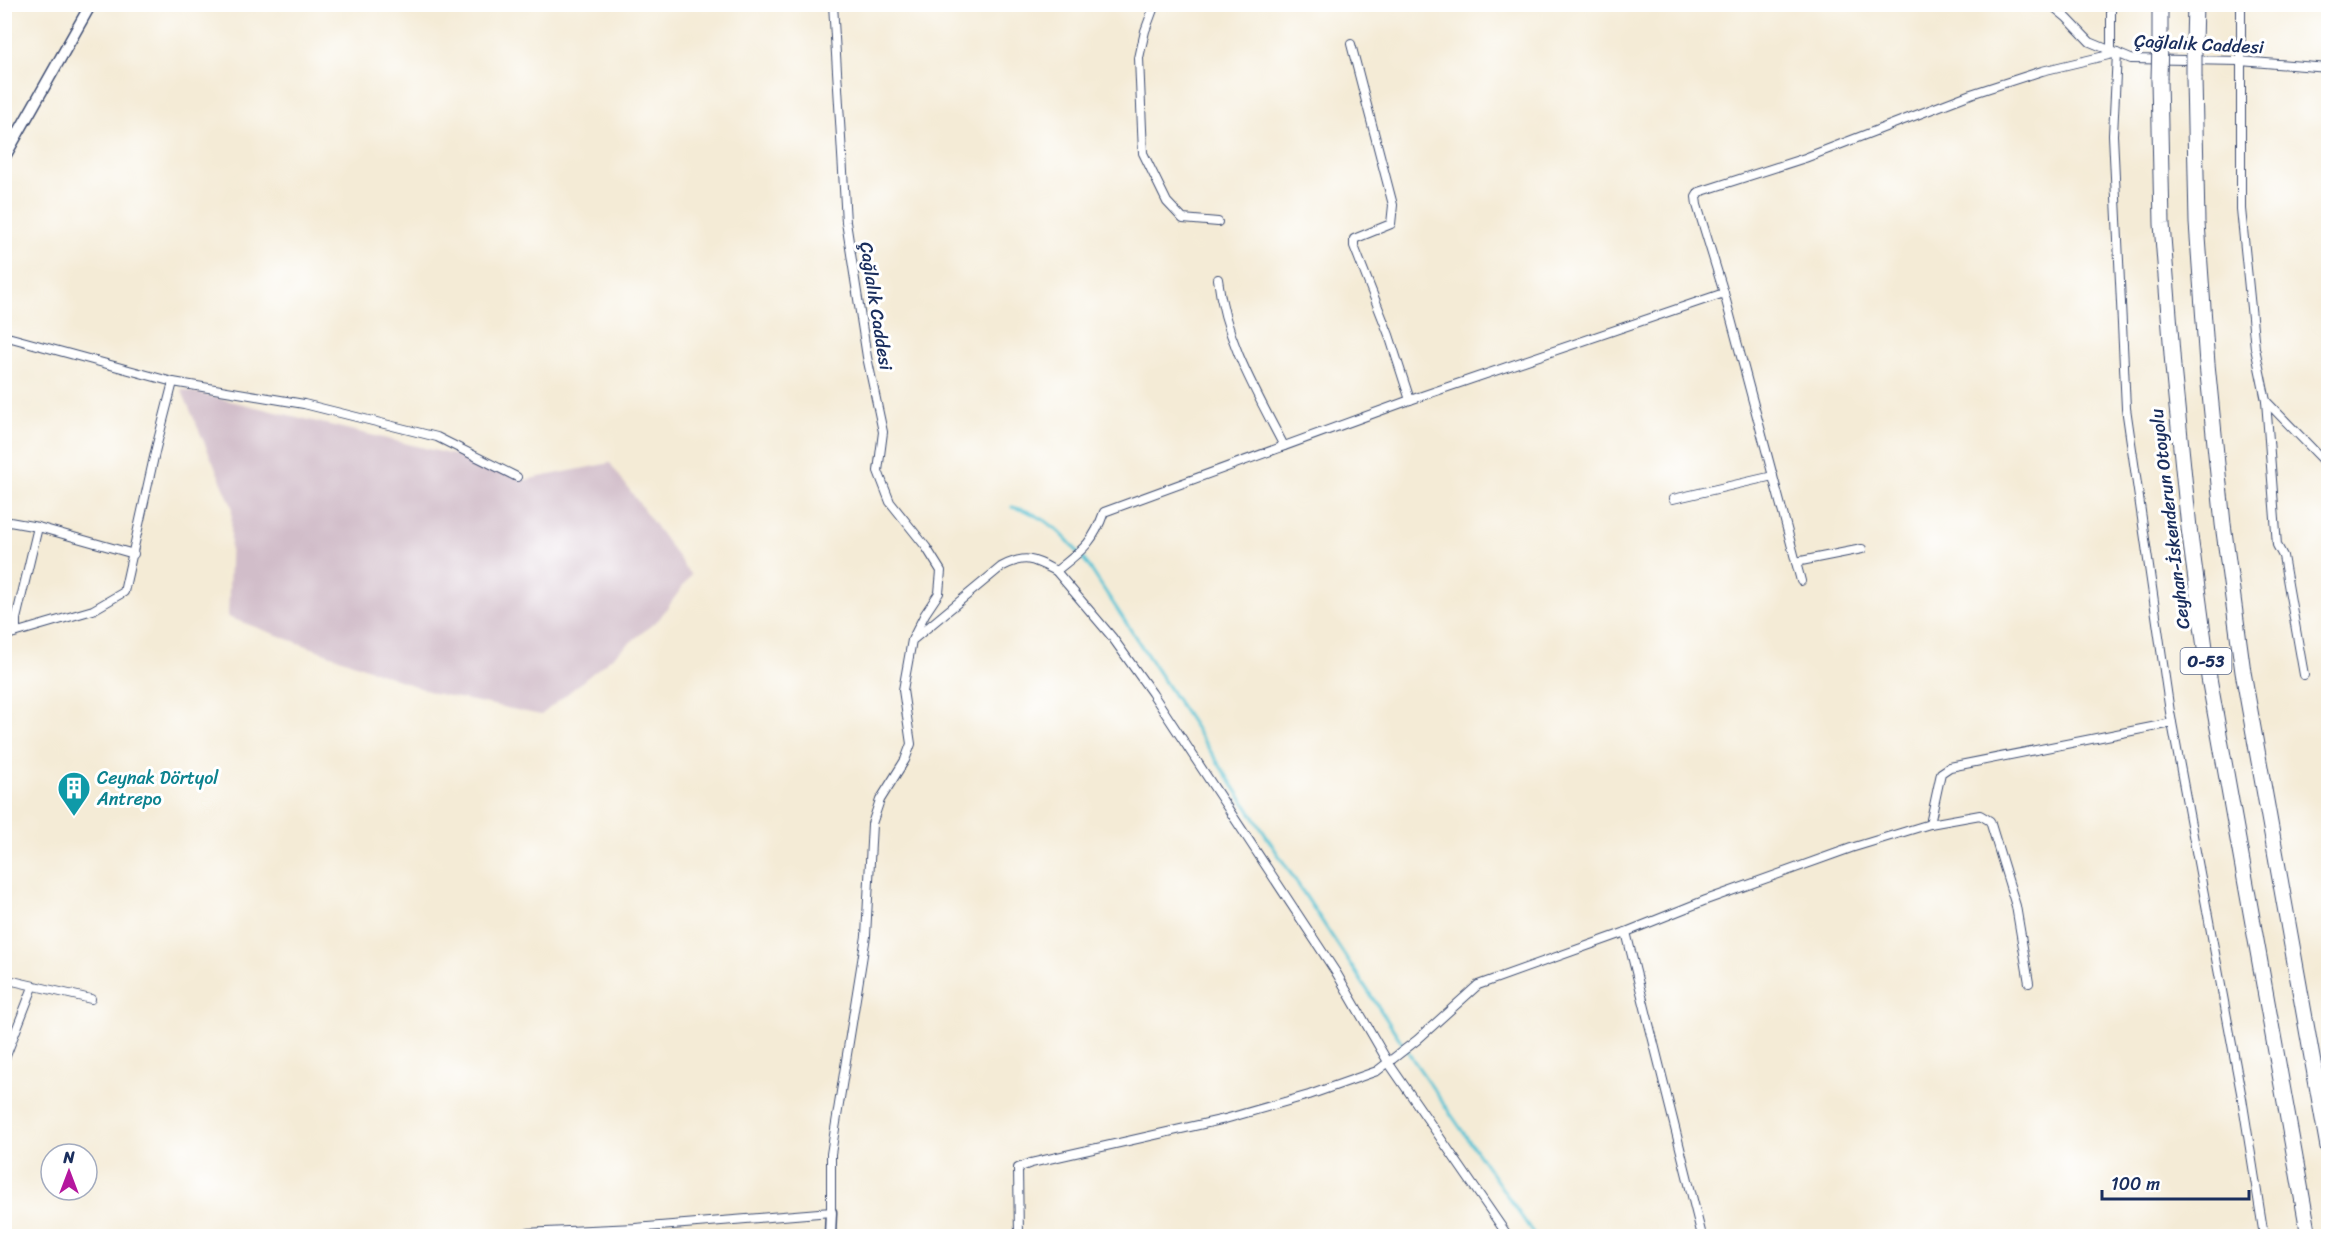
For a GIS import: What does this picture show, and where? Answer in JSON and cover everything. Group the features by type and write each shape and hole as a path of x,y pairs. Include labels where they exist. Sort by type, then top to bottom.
{"highway":[{"name":"Ceyhan-İskenderun Otoyolu","path":"2160,4 2159,79 2163,236 2189,528 2209,678 2309,1236"},
{"name":"O-53","path":"2195,4 2197,223 2207,364 2223,524 2243,672 2328,1147"}],"street":[{"path":"4,158 91,4"},
{"name":"Çağlalık Caddesi","path":"833,4 846,222 867,357 883,432 878,471 890,502 926,547 941,571 939,593 912,640"},
{"path":"1155,4 1145,31 1139,58 1143,153 1167,202 1183,219 1218,222"},
{"name":"Çağlalık Caddesi","path":"2050,4 2090,42 2131,59 2240,61 2328,68"},
{"path":"2111,4 2114,52 2113,135 2126,408 2172,723 2244,1109 2264,1236"},
{"path":"2241,4 2241,209 2255,348 2266,401 2277,545 2283,556 2304,675"},
{"path":"1351,44 1393,205 1391,224 1354,239 1354,246 1389,335 1410,399"},
{"path":"1801,581 1696,197 1699,192 1805,158 1971,94 2042,71 2114,52"},
{"path":"1218,279 1221,306 1229,331 1247,375 1284,446"},
{"path":"1056,571 1090,543 1097,532 1104,512 1410,399 1724,293"},
{"path":"4,336 173,382 304,404 437,437 517,477"},
{"path":"4,636 93,610 124,592 173,382"},
{"path":"2266,401 2328,465"},
{"path":"1673,499 1773,476"},
{"path":"4,522 38,527 134,554"},
{"path":"16,632 16,619 38,527"},
{"path":"1796,562 1862,549"},
{"path":"830,1236 831,1154 866,936 872,824 880,800 905,760 911,744 903,690 912,640 1001,567 1014,561 1034,559 1056,571 1112,637 1152,693 1508,1236"},
{"path":"1930,824 1941,773 1950,767 2172,723"},
{"path":"1019,1236 1018,1168 1031,1162 1225,1119 1377,1071 1417,1040 1478,984 1626,932 1706,900 1851,848 1930,824 1980,815 1990,821 2016,906 2029,983"},
{"path":"1626,932 1702,1236"},
{"path":"4,979 91,999"},
{"path":"4,1061 33,987"},
{"path":"454,1236 635,1232 831,1212"}],"shaded area":[{"path":"181,389 474,460 525,480 610,463 691,575 659,619 541,715 434,693 228,617 232,506"}],"waterway":[{"path":"1012,507 1046,521 1064,537 1088,565 1414,1061 1535,1236"}],"place":[{"name":"Ceynak Dörtyol Antrepo","path":"74,817"}]}
